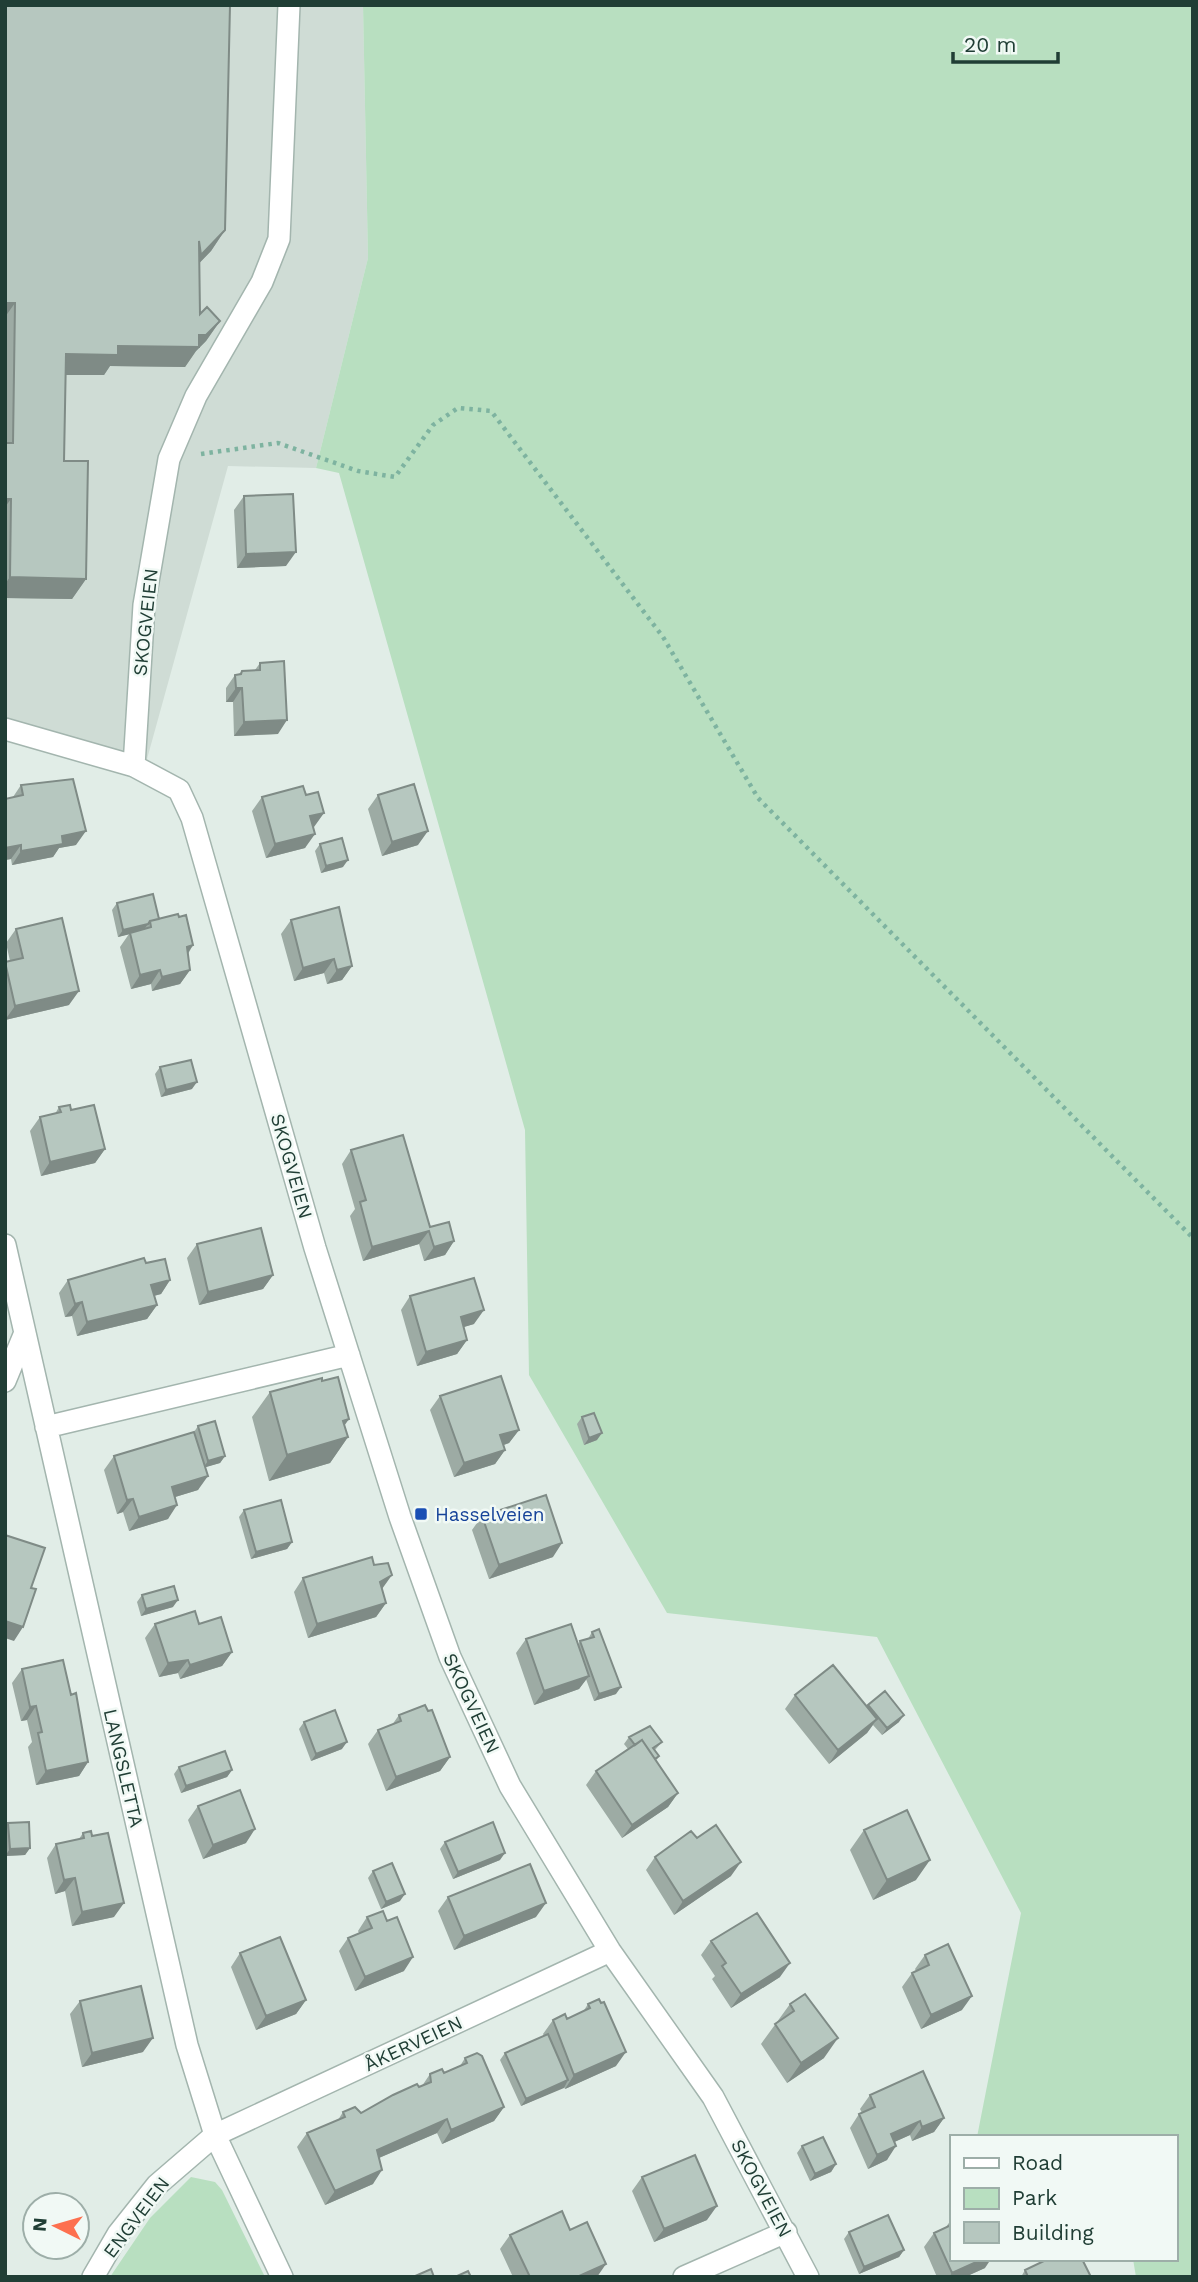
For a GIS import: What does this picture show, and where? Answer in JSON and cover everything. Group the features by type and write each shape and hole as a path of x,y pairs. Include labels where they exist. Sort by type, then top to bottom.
{"street":[{"name":"SKOGVEIEN","path":"289,5 289,55 279,239 262,282 196,396 169,458 144,605 134,766 179,790 192,818 349,1355 400,1517 450,1657 510,1786 610,1951 713,2097 808,2277"},
{"path":"5,729 134,766"},
{"name":"LANGSLETTA","path":"5,1245 187,2045 215,2135 282,2277"},
{"path":"5,1381 24,1335"},
{"path":"46,1427 349,1355"},
{"name":"ÅKERVEIEN","path":"215,2135 610,1951"},
{"name":"ENGVEIEN","path":"93,2277 118,2234 157,2185 215,2135"},
{"path":"684,2277 786,2232"}],"path":[{"path":"169,458 278,443 358,471 395,477 433,425 458,408 491,411 663,637 758,798 1193,1238"}],"shaded area":[{"path":"5,5 363,5 368,258 316,468 228,466 147,759 5,737"}],"green space":[{"path":"363,5 1193,5 1193,2277 1136,2277 1133,2261 1177,2261 1177,2135 977,2135 1021,1913 877,1637 667,1613 529,1375 525,1130 339,473 316,468 368,258"},
{"path":"191,2177 215,2182 222,2190 265,2277 110,2277 150,2218"}],"building":[{"path":"5,5 230,5 225,230 201,255 199,241 200,314 207,307 220,321 206,335 199,335 199,347 118,346 118,355 66,354 64,461 88,461 86,579 10,577 11,499 5,499 5,443 13,443 15,303 5,303"},
{"path":"293,494 296,552 246,554 244,496"},
{"path":"284,661 287,720 244,722 242,688 236,688 235,675 241,674 242,671 260,670 260,663"},
{"path":"73,779 86,831 62,836 63,844 21,851 21,845 5,848 5,799 23,795 21,785"},
{"path":"414,784 428,831 392,842 378,795"},
{"path":"303,786 306,795 318,792 324,813 310,816 315,834 275,844 262,797"},
{"path":"342,838 348,860 326,866 320,844"},
{"path":"153,894 159,919 123,930 117,903"},
{"path":"339,907 352,966 337,970 334,959 303,968 291,920"},
{"path":"178,914 179,917 186,915 193,945 187,947 190,970 162,977 160,970 140,975 130,933 151,927 150,921"},
{"path":"62,918 79,991 15,1006 5,962 23,958 16,929"},
{"path":"191,1060 197,1082 166,1090 160,1067"},
{"path":"70,1105 71,1110 94,1105 105,1149 50,1162 40,1117 61,1112 59,1107"},
{"path":"403,1135 430,1227 449,1222 454,1241 434,1247 429,1231 372,1247 360,1202 366,1200 351,1150"},
{"path":"261,1228 273,1275 208,1292 197,1244"},
{"path":"144,1258 146,1263 165,1259 170,1280 151,1285 157,1305 87,1322 82,1302 75,1304 68,1280"},
{"path":"474,1278 484,1310 461,1317 467,1340 426,1352 410,1296"},
{"path":"501,1376 519,1430 500,1435 505,1450 464,1463 440,1396"},
{"path":"338,1377 349,1419 343,1421 348,1437 287,1455 270,1392 322,1378 322,1381"},
{"path":"594,1413 602,1433 589,1438 582,1417"},
{"path":"215,1421 225,1456 208,1461 198,1426"},
{"path":"194,1432 208,1476 172,1487 177,1505 139,1517 133,1499 127,1500 114,1456"},
{"path":"546,1495 562,1543 499,1565 482,1516"},
{"path":"281,1500 292,1542 256,1552 244,1510"},
{"path":"5,1535 45,1548 31,1588 36,1589 23,1627 5,1621"},
{"path":"372,1557 374,1565 388,1563 392,1575 380,1582 386,1603 317,1624 303,1578"},
{"path":"174,1586 178,1600 146,1609 142,1595"},
{"path":"195,1611 199,1624 221,1617 232,1652 190,1665 188,1660 168,1663 155,1624"},
{"path":"571,1624 589,1676 544,1691 526,1639"},
{"path":"599,1629 621,1687 599,1694 580,1641 594,1637 592,1632"},
{"path":"63,1660 71,1695 76,1693 88,1762 46,1771 38,1733 42,1732 36,1706 30,1707 22,1669"},
{"path":"833,1665 877,1719 838,1750 795,1695"},
{"path":"885,1691 904,1715 887,1728 868,1705"},
{"path":"425,1705 428,1711 432,1710 450,1757 396,1777 378,1730 401,1721 399,1715"},
{"path":"335,1710 347,1742 316,1754 304,1722"},
{"path":"650,1726 662,1742 653,1748 659,1756 655,1759 642,1740 635,1745 629,1737"},
{"path":"642,1740 678,1793 632,1825 596,1771"},
{"path":"225,1751 232,1770 186,1786 179,1767"},
{"path":"240,1790 255,1829 213,1845 198,1806"},
{"path":"907,1810 930,1860 887,1880 864,1830"},
{"path":"29,1822 30,1848 10,1849 8,1823"},
{"path":"493,1822 505,1853 458,1872 445,1842"},
{"path":"716,1825 741,1862 683,1901 655,1857 691,1831 697,1838"},
{"path":"91,1831 92,1836 108,1833 124,1903 82,1912 75,1878 64,1880 56,1844 84,1838 83,1833"},
{"path":"392,1863 405,1894 386,1902 373,1871"},
{"path":"530,1864 546,1903 464,1936 448,1897"},
{"path":"383,1911 387,1921 397,1917 413,1957 365,1977 348,1938 372,1928 367,1917"},
{"path":"757,1913 790,1963 741,1994 722,1966 726,1963 711,1941"},
{"path":"280,1937 306,2000 266,2016 240,1953"},
{"path":"948,1944 972,1996 931,2015 912,1973 929,1965 925,1955"},
{"path":"141,1986 153,2038 92,2053 80,2001"},
{"path":"805,1994 838,2038 801,2063 775,2024 794,2011 790,2004"},
{"path":"599,1999 601,2003 604,2002 626,2052 574,2075 553,2020 565,2014 567,2019 590,2008 588,2004"},
{"path":"548,2034 568,2080 526,2099 505,2053"},
{"path":"477,2053 482,2056 504,2107 451,2130 447,2119 377,2150 382,2170 335,2191 307,2133 345,2117 343,2112 355,2107 361,2113 417,2084 419,2087 431,2082 430,2074 442,2069 444,2073 467,2063 465,2058"},
{"path":"923,2071 944,2118 922,2127 920,2121 891,2134 896,2146 877,2155 859,2114 875,2107 870,2095"},
{"path":"823,2137 836,2164 815,2174 802,2146"},
{"path":"695,2155 717,2206 664,2229 642,2177"},
{"path":"562,2211 570,2230 587,2222 606,2264 577,2277 530,2277 510,2235"},
{"path":"888,2215 904,2250 864,2267 849,2232"},
{"path":"950,2225 950,2261 979,2261 952,2273 934,2233"},
{"path":"1044,2261 1083,2261 1091,2277 1028,2277 1025,2270"},
{"path":"431,2269 434,2277 413,2277"},
{"path":"468,2271 471,2277 455,2277"}],"place":[{"name":"Hasselveien","path":"421,1514"}]}
